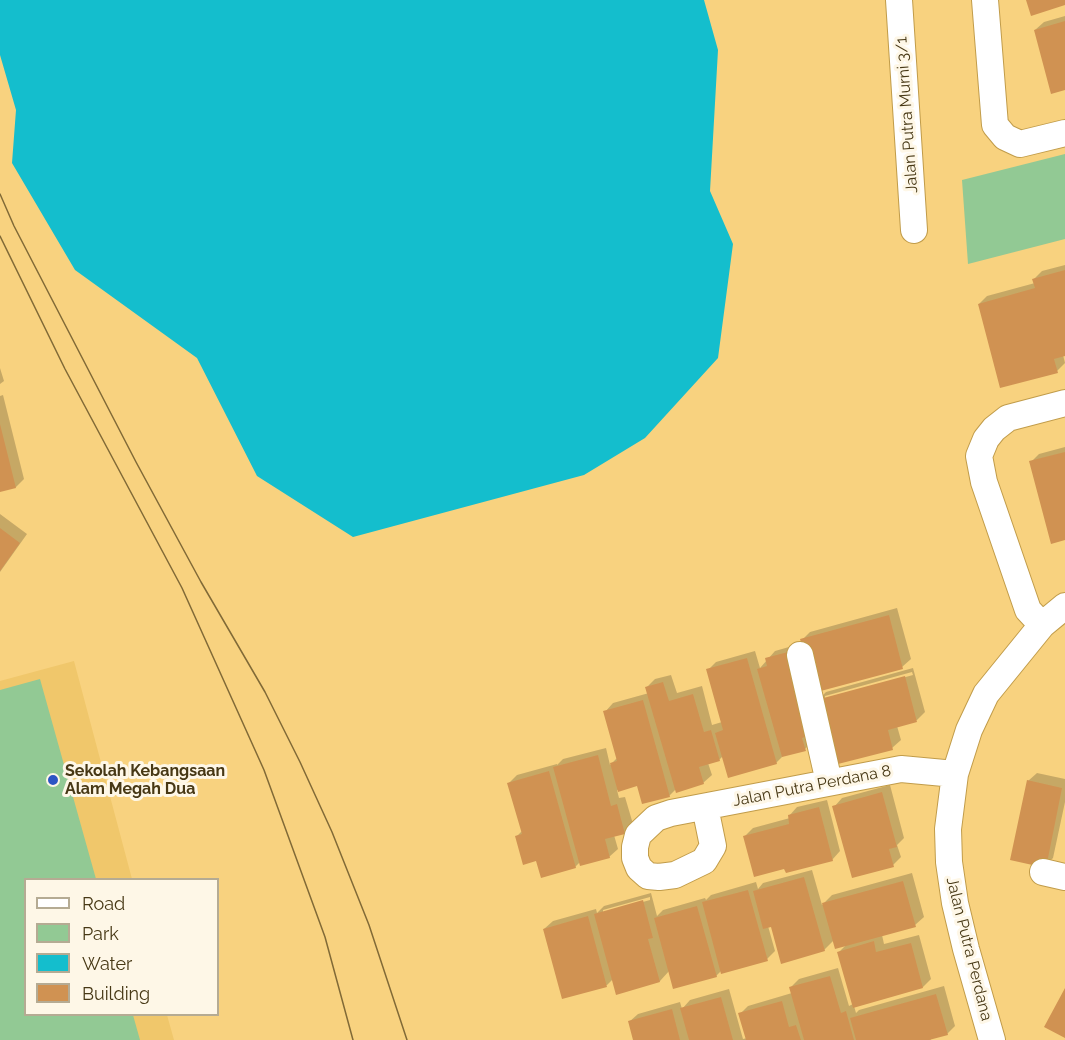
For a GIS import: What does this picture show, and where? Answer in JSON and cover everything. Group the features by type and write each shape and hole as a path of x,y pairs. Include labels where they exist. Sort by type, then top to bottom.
{"street":[{"name":"Jalan Putra Murni 3/1","path":"899,0 914,230"},
{"path":"985,0 995,125 1005,137 1020,144 1065,132"},
{"path":"1042,625 1028,610 984,482 979,456 986,439 1008,418 1065,403"},
{"name":"Jalan Putra Perdana","path":"992,1040 963,937 949,862 948,829 955,774 969,730 986,694 1042,625 1065,606"},
{"path":"800,655 829,783"},
{"name":"Jalan Putra Perdana 8","path":"705,807 901,769 955,774"}],"shaded area":[{"name":"Sekolah Kebangsaan Alam Megah Dua","path":"74,661 132,878 24,878 24,1016 167,1016 174,1040 0,1040 0,681"}],"green space":[{"path":"1065,154 1065,239 968,264 962,180"},
{"name":"Sekolah Kebangsaan Alam Megah Dua","path":"40,679 96,878 24,878 24,1016 133,1016 140,1040 0,1040 0,690"}],"water":[{"path":"0,0 704,0 718,50 710,191 733,244 718,358 645,438 584,475 353,537 257,476 197,358 75,270 12,163 16,110 0,55"}],"building":[{"path":"1026,0 1065,0 1065,5 1031,16"},
{"path":"1065,21 1065,90 1051,94 1034,30"},
{"path":"1065,270 1065,356 1054,359 1058,373 1000,388 978,304 1035,288 1032,279"},
{"path":"0,424 16,488 0,492"},
{"path":"1065,452 1065,540 1051,544 1029,461"},
{"path":"0,528 20,543 0,571"},
{"path":"889,615 903,669 817,692 800,639"},
{"path":"788,652 816,734 802,738 806,751 782,757 757,669 767,666 765,658"},
{"path":"747,658 777,764 728,778 715,733 723,730 706,669"},
{"path":"905,676 917,722 888,730 893,750 834,765 816,700"},
{"path":"663,682 669,701 693,694 704,732 711,730 720,761 699,767 704,784 676,793 645,687"},
{"path":"643,700 670,797 642,804 637,786 618,792 610,763 617,761 603,711"},
{"path":"598,755 611,806 617,804 625,834 605,839 610,858 580,866 553,767"},
{"path":"549,771 576,868 541,878 536,861 523,865 515,836 522,834 507,783"},
{"path":"1027,780 1062,788 1046,868 1010,860"},
{"path":"882,792 897,847 889,849 894,867 852,878 832,806"},
{"path":"819,807 833,861 786,873 784,869 754,877 743,836 789,824 788,815"},
{"path":"804,877 825,951 781,964 771,927 763,929 753,891"},
{"path":"903,881 916,927 835,949 822,903"},
{"path":"748,890 768,961 721,974 702,902"},
{"path":"643,900 653,938 648,939 660,982 616,995 594,914"},
{"path":"697,906 717,977 673,989 654,918"},
{"path":"588,916 607,987 562,999 543,929"},
{"path":"874,941 876,952 911,943 923,988 853,1008 837,952"},
{"path":"830,976 841,1013 846,1011 854,1040 804,1040 789,987"},
{"path":"1065,988 1065,1038 1044,1027"},
{"path":"936,994 948,1035 929,1040 856,1040 850,1018"},
{"path":"721,997 733,1040 689,1040 680,1008"},
{"path":"782,1001 789,1027 796,1025 801,1040 746,1040 738,1013"},
{"path":"672,1009 680,1040 633,1040 628,1021"}],"tram line":[{"path":"0,194 14,226 136,462 201,582 265,692 300,762 332,832 369,925 407,1040"},
{"path":"0,236 65,369 182,588 264,770 325,937 353,1040"}],"place":[{"name":"Sekolah Kebangsaan Alam Megah Dua","path":"53,780"}]}
